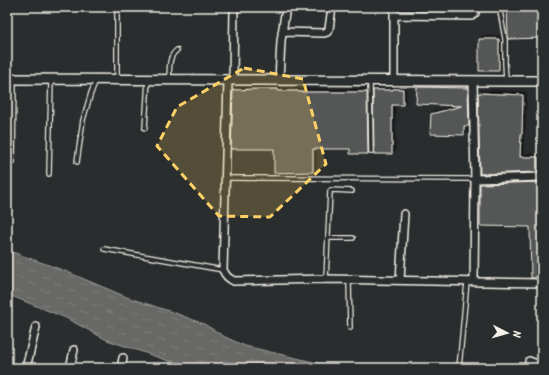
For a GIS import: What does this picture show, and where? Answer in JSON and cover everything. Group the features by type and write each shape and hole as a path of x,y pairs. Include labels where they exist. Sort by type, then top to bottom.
{"street":[{"path":"234,7 223,270 229,279 234,281 326,279 542,283"},
{"path":"279,80 282,32 286,7"},
{"path":"282,32 327,32 332,7"},
{"path":"394,81 394,11 472,16 475,7"},
{"path":"11,80 542,81"},
{"path":"470,282 475,179 474,81"},
{"path":"475,179 542,177"},
{"path":"400,280 404,214"},
{"path":"26,368 36,327"},
{"path":"70,368 74,350"},
{"path":"121,368 123,358"},
{"path":"529,361 542,366"}],"lane":[{"path":"117,7 117,80"},
{"path":"500,11 505,39 506,81"},
{"path":"169,80 170,57 177,50"},
{"path":"11,80 13,162"},
{"path":"49,174 51,80"},
{"path":"77,162 83,120 96,80"},
{"path":"145,128 148,80"},
{"path":"370,81 371,152"},
{"path":"541,146 542,125"},
{"path":"226,178 475,179"},
{"path":"326,279 330,190 352,191"},
{"path":"328,238 353,238"},
{"path":"104,249 223,270"},
{"path":"349,280 350,328"},
{"path":"459,368 470,282"}],"highlighted area":[{"path":"244,68 303,79 326,164 270,217 219,216 157,146 177,107"}],"water":[{"path":"7,250 65,271 129,298 204,324 225,337 245,346 339,368 196,368 169,361 107,340 66,318 14,297 7,296"}],"building":[{"path":"507,7 542,7 542,38 508,39"},
{"path":"479,39 499,39 499,71 479,71"},
{"path":"417,87 468,88 469,126 464,126 464,135 430,134 431,114 462,106 416,104"},
{"path":"278,89 278,91 298,92 367,92 368,154 350,154 350,149 313,149 313,172 274,173 274,149 231,149 233,90"},
{"path":"403,89 403,105 392,105 392,154 374,154 373,90"},
{"path":"478,93 523,95 520,157 538,157 538,172 480,174"},
{"path":"542,182 542,278 531,278 530,227 480,226 480,184"}]}
